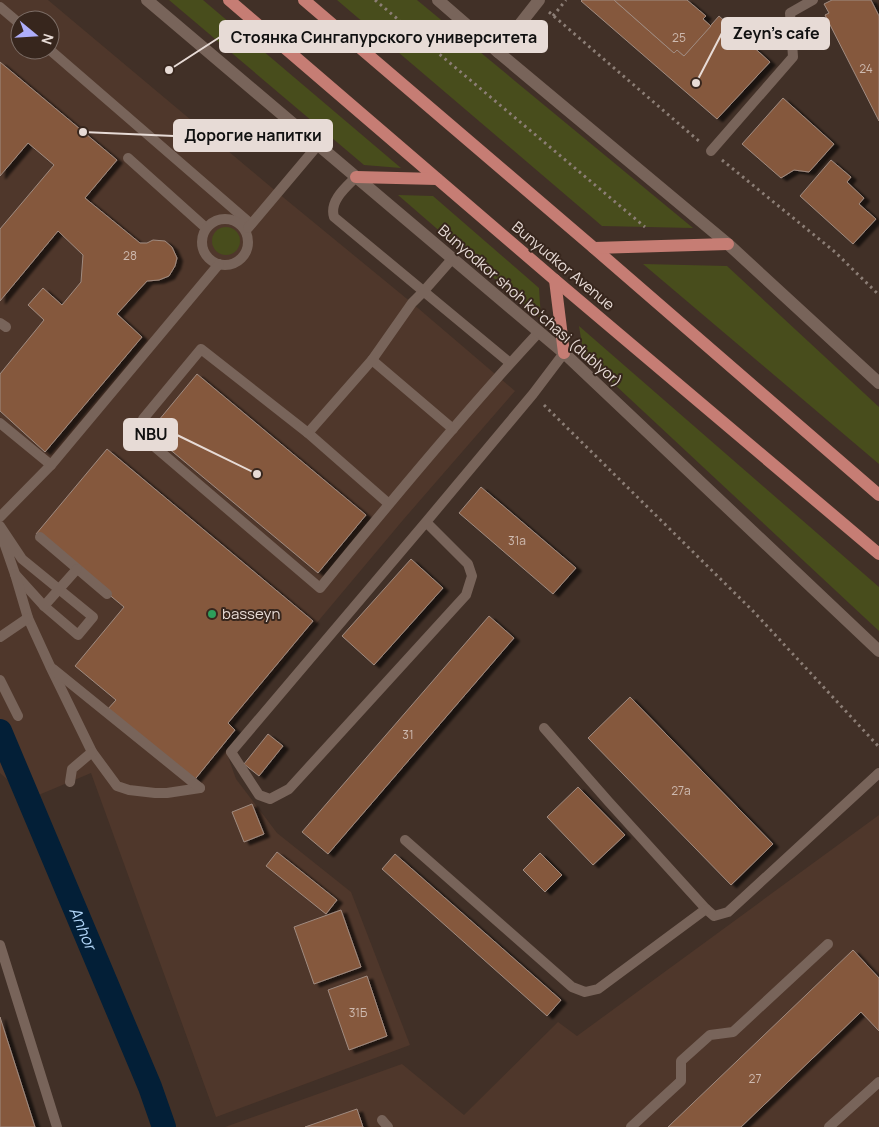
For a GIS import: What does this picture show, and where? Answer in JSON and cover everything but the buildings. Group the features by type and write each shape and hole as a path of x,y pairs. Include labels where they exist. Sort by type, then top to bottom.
{"main road":[{"name":"Bunyudkor Avenue","path":"229,0 555,280 879,554"},
{"path":"304,0 879,495"},
{"path":"356,177 437,179"},
{"path":"594,248 728,244"},
{"path":"555,280 564,353"}],"street":[{"name":"Bunyodkor shoh koʻchasi (dublyor)","path":"147,0 564,353 879,652"},
{"path":"438,0 728,244 879,383"},
{"path":"498,52 539,0"}],"lane":[{"path":"711,151 793,57 790,12 813,0"},
{"path":"0,6 10,15"},
{"path":"60,59 248,227"},
{"path":"248,227 225,219 212,223 206,228 202,240 204,253 208,258 219,264 233,264 239,260 247,248 248,227 318,145"},
{"path":"128,158 206,228"},
{"path":"356,177 338,196 332,209 334,216 510,363"},
{"path":"308,433 372,360 412,303 452,259"},
{"path":"0,517 51,465 219,264"},
{"path":"389,504 308,433 201,349 143,420 141,433 320,588 453,429 539,332"},
{"path":"426,522 468,564 472,576 466,595 289,789 270,799 259,795 231,752 533,394 564,353"},
{"path":"372,360 453,429"},
{"path":"0,422 51,465"},
{"path":"0,526 22,559 93,617 78,635 44,606 15,574"},
{"path":"0,531 28,618 50,666 92,752 117,786 129,790 155,793 178,792 200,788 50,666"},
{"path":"40,537 107,594"},
{"path":"44,606 77,568"},
{"path":"0,637 28,618"},
{"path":"0,680 18,716"},
{"path":"544,728 714,916 728,912 879,772"},
{"path":"70,782 72,769 92,752"},
{"path":"178,792 187,777"},
{"path":"405,840 572,987 585,992 598,989 706,908"},
{"path":"631,1127 681,1080 681,1061 710,1034 733,1032 828,944"},
{"path":"0,945 57,1127"},
{"path":"829,1127 879,1082"}],"path":[{"path":"375,0 645,227"},
{"path":"553,16 566,0"},
{"path":"533,394 754,612 879,747"}],"shaded area":[{"path":"0,0 48,0 60,10 10,10 10,60 60,60 60,10 515,391 403,520 221,737 236,779 277,833 351,892 410,1045 216,1117 91,773 29,799 0,773"},
{"path":"879,815 879,1127 225,1127 402,1064 464,1115 558,1022 577,1036"}],"green space":[{"path":"169,0 203,0 401,168 364,165"},
{"path":"337,0 417,0 693,228 602,226"},
{"path":"398,195 433,196 539,288 541,319"},
{"path":"226,227 236,231 240,241 236,251 226,255 216,251 212,241 216,231"},
{"path":"643,264 727,266 879,407 879,464"},
{"path":"579,326 879,587 879,631 584,356"}],"waterway":[{"name":"Anhor","path":"0,731 150,1087 164,1127"}],"place":[{"name":"Стоянка Сингапурского университета","path":"169,70"},
{"name":"Zeyn's cafe","path":"696,83"},
{"name":"Дорогие напитки","path":"83,132"},
{"name":"NBU","path":"257,474"},
{"name":"basseyn","path":"212,614"}]}
